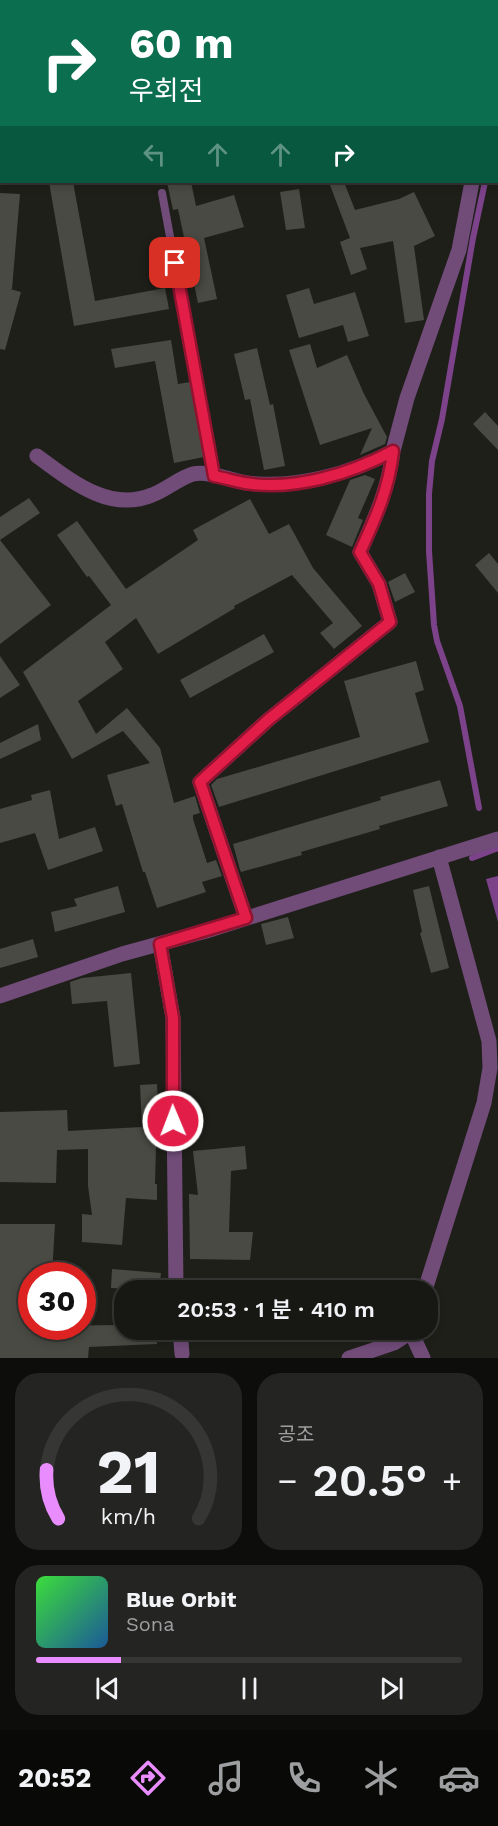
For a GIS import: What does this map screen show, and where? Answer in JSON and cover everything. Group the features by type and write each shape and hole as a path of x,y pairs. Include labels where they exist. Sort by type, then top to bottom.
{"street":[{"path":"246,918 200,782 268,720 390,622 379,584 360,552 384,497 407,398 459,250 472,183"},
{"path":"37,456 88,492 114,500 132,501 152,496 194,474 246,483 275,484 310,480 332,476 393,451"},
{"path":"0,996 122,954 246,918 498,839"},
{"path":"428,1280 484,1102 490,1068 489,1041 440,857"},
{"path":"160,944 173,1018 176,1280"},
{"path":"181,1340 182,1354"},
{"path":"349,1358 398,1340"},
{"path":"416,1340 423,1358"}],"lane":[{"path":"162,193 214,476"}],"shaded area":[{"path":"498,876 498,922 486,879"}],"building":[{"path":"49,183 73,183 95,301 165,288 169,309 74,326"},
{"path":"167,183 191,183 196,206 234,195 244,227 204,238 217,299 198,303 178,209 173,210"},
{"path":"344,183 355,210 399,199 414,192 435,236 414,246 424,320 405,323 393,241 360,248 367,269 351,275 340,242 350,238 330,185"},
{"path":"299,189 305,228 286,230 280,192"},
{"path":"0,193 20,194 12,289 10,289 21,292 5,350 0,349"},
{"path":"309,288 314,304 355,292 369,336 348,342 343,325 299,338 286,295"},
{"path":"171,340 178,384 190,382 204,457 174,463 155,361 115,368 111,349"},
{"path":"310,344 317,368 347,355 364,394 387,437 385,444 360,455 372,428 320,445 289,350"},
{"path":"257,348 270,405 273,404 285,466 264,470 250,399 245,400 234,354"},
{"path":"485,412 498,426 498,450 473,424"},
{"path":"365,475 375,479 358,518 363,520 352,547 326,535 350,480"},
{"path":"29,498 40,513 0,540 0,517"},
{"path":"250,499 269,534 289,524 313,568 362,626 334,649 320,633 333,623 292,575 234,606 235,608 158,654 136,618 105,642 123,669 78,701 96,734 127,708 160,748 174,803 195,796 200,813 193,815 193,819 207,863 216,860 222,876 202,882 206,892 157,908 122,804 116,806 107,775 150,763 123,731 72,759 23,672 111,605 89,576 87,577 57,535 77,521 126,589 198,540 193,530"},
{"path":"0,540 51,605 0,644"},
{"path":"489,553 498,564 498,593 475,565"},
{"path":"405,573 415,592 395,602 388,582"},
{"path":"264,634 274,652 190,698 180,680"},
{"path":"0,656 20,685 0,698"},
{"path":"416,661 424,690 415,693 429,742 219,807 211,785 217,779 360,737 344,681"},
{"path":"38,724 41,740 0,759 0,743"},
{"path":"440,780 448,806 301,852 302,855 241,872 240,870 233,844"},
{"path":"50,790 59,839 95,827 103,851 48,870 35,833 0,843 0,809 32,800 31,795"},
{"path":"118,886 125,912 55,932 51,912 77,906 74,899"},
{"path":"429,886 449,968 431,973 420,933 422,932 413,890"},
{"path":"288,917 294,938 266,945 261,924"},
{"path":"33,939 38,957 0,968 0,949"},
{"path":"131,973 140,1064 114,1067 107,1001 72,1004 70,982 82,978"},
{"path":"157,1084 160,1144 156,1145 157,1200 126,1198 122,1245 82,1242 82,1214 92,1215 88,1186 88,1149 57,1150 56,1183 0,1182 0,1112 67,1110 68,1131 142,1127 140,1085"},
{"path":"245,1146 247,1169 231,1171 229,1232 253,1232 250,1260 190,1259 189,1194 198,1195 193,1151"},
{"path":"0,1224 55,1224 53,1262 18,1262 18,1340 96,1340 96,1325 114,1325 114,1340 157,1340 157,1344 89,1347 88,1358 0,1358"},
{"path":"112,1269 161,1273 160,1280 114,1280 114,1288 111,1288"}],"waterway":[{"path":"479,808 460,706 437,641 434,625 429,551 429,494 432,461 442,419 485,183"},
{"path":"472,858 498,848"}],"route":[{"path":"173,1121 173,1018 160,944 246,918 200,782 268,720 390,622 379,584 360,552 381,507 390,477 393,451 332,476 310,480 261,484 214,476 175,263"}]}
